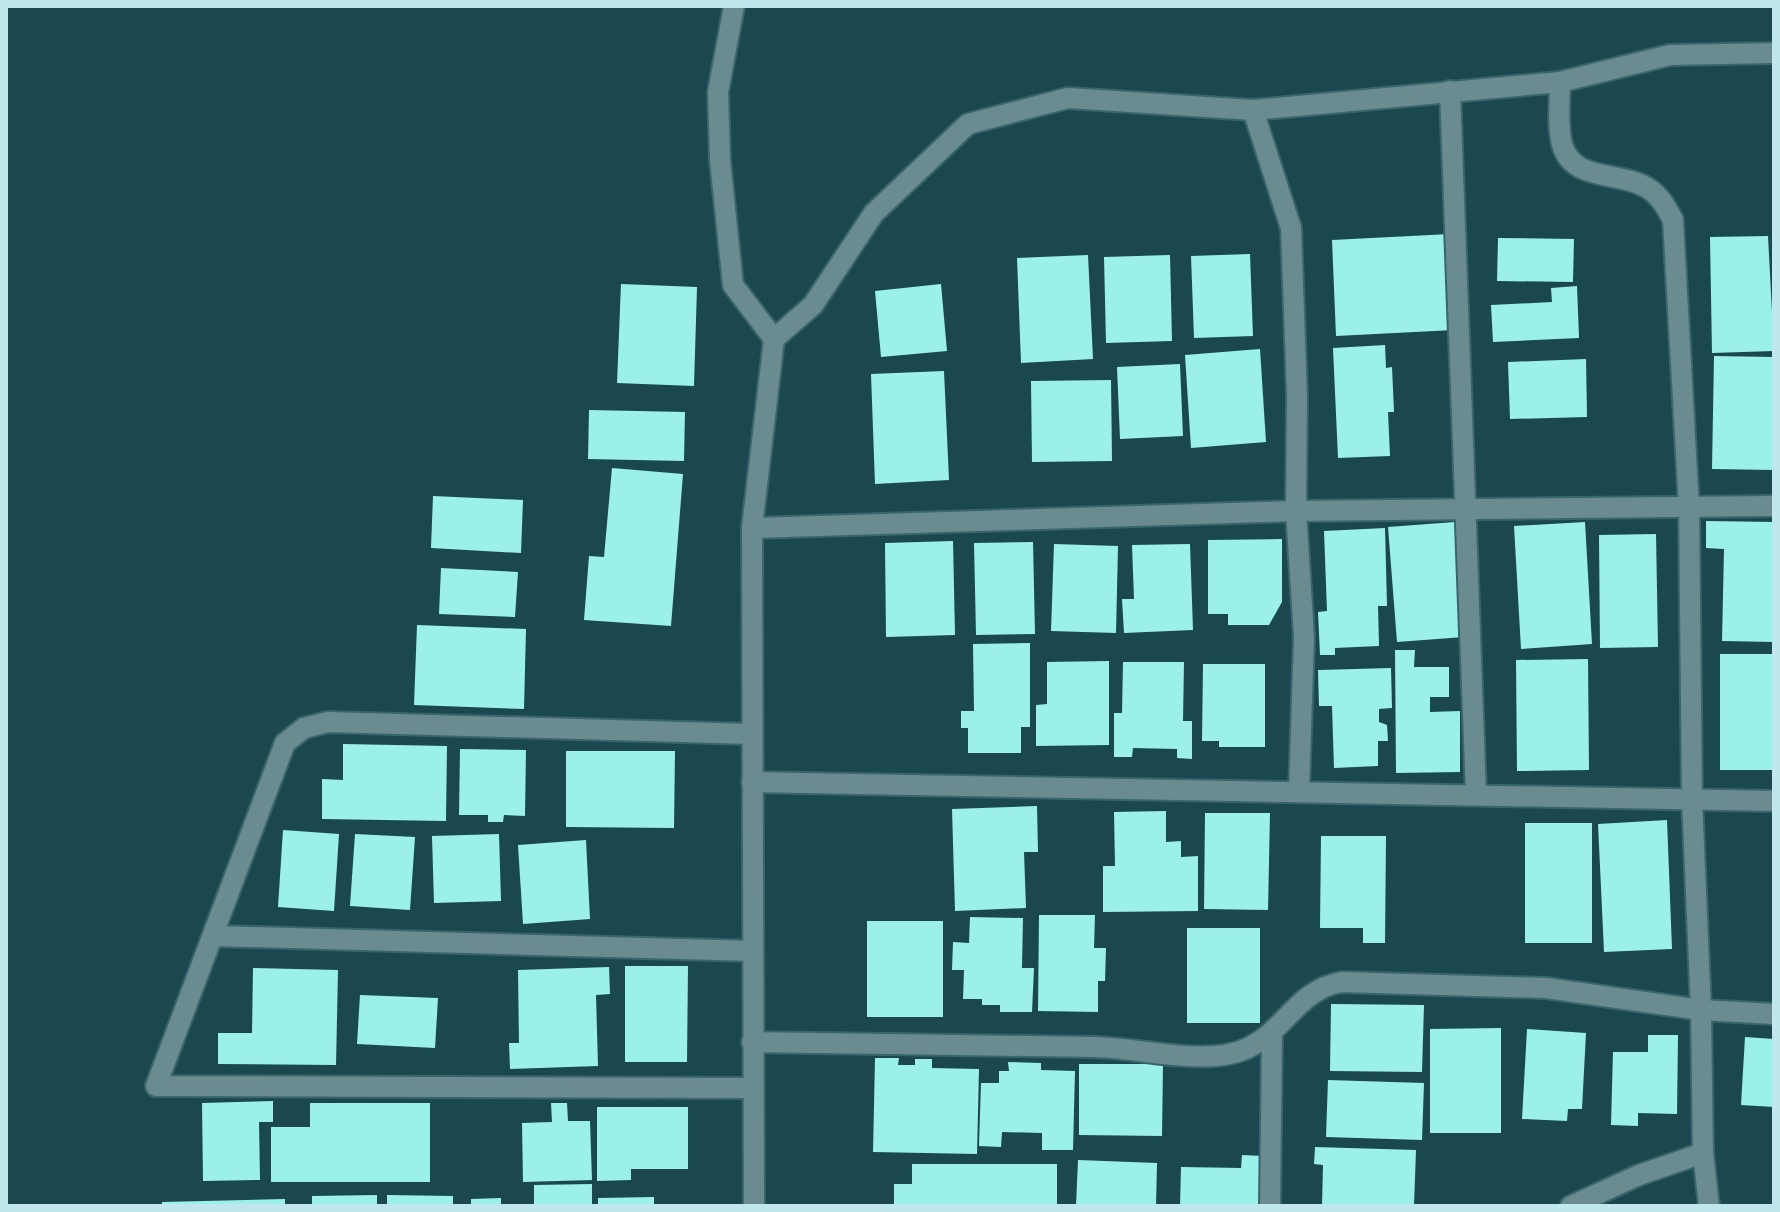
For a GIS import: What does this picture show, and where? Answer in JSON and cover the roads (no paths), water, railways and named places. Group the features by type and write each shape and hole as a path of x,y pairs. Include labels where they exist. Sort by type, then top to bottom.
{"street":[{"path":"734,6 718,92 720,160 733,285 774,339"},
{"path":"754,1206 752,528 774,339 813,305 874,213 968,124 1068,98 1253,110 1560,82 1670,55 1774,53"},
{"path":"1560,82 1560,128 1563,147 1571,162 1583,171 1631,180 1648,188 1663,201 1673,220 1689,508 1692,799 1701,1010 1703,1153 1709,1206"},
{"path":"1450,91 1476,795"},
{"path":"1253,110 1291,228 1297,396 1296,511 1304,637 1299,791"},
{"path":"752,528 1296,511 1774,506"},
{"path":"751,734 328,722 304,728 285,743 156,1086 752,1088"},
{"path":"752,782 1774,801"},
{"path":"214,936 753,951"},
{"path":"752,1042 1099,1047 1215,1056 1248,1050 1272,1035 1313,991 1342,982 1546,988 1701,1010 1774,1014"},
{"path":"1270,1206 1272,1035"},
{"path":"1571,1206 1639,1175 1703,1153"}]}
